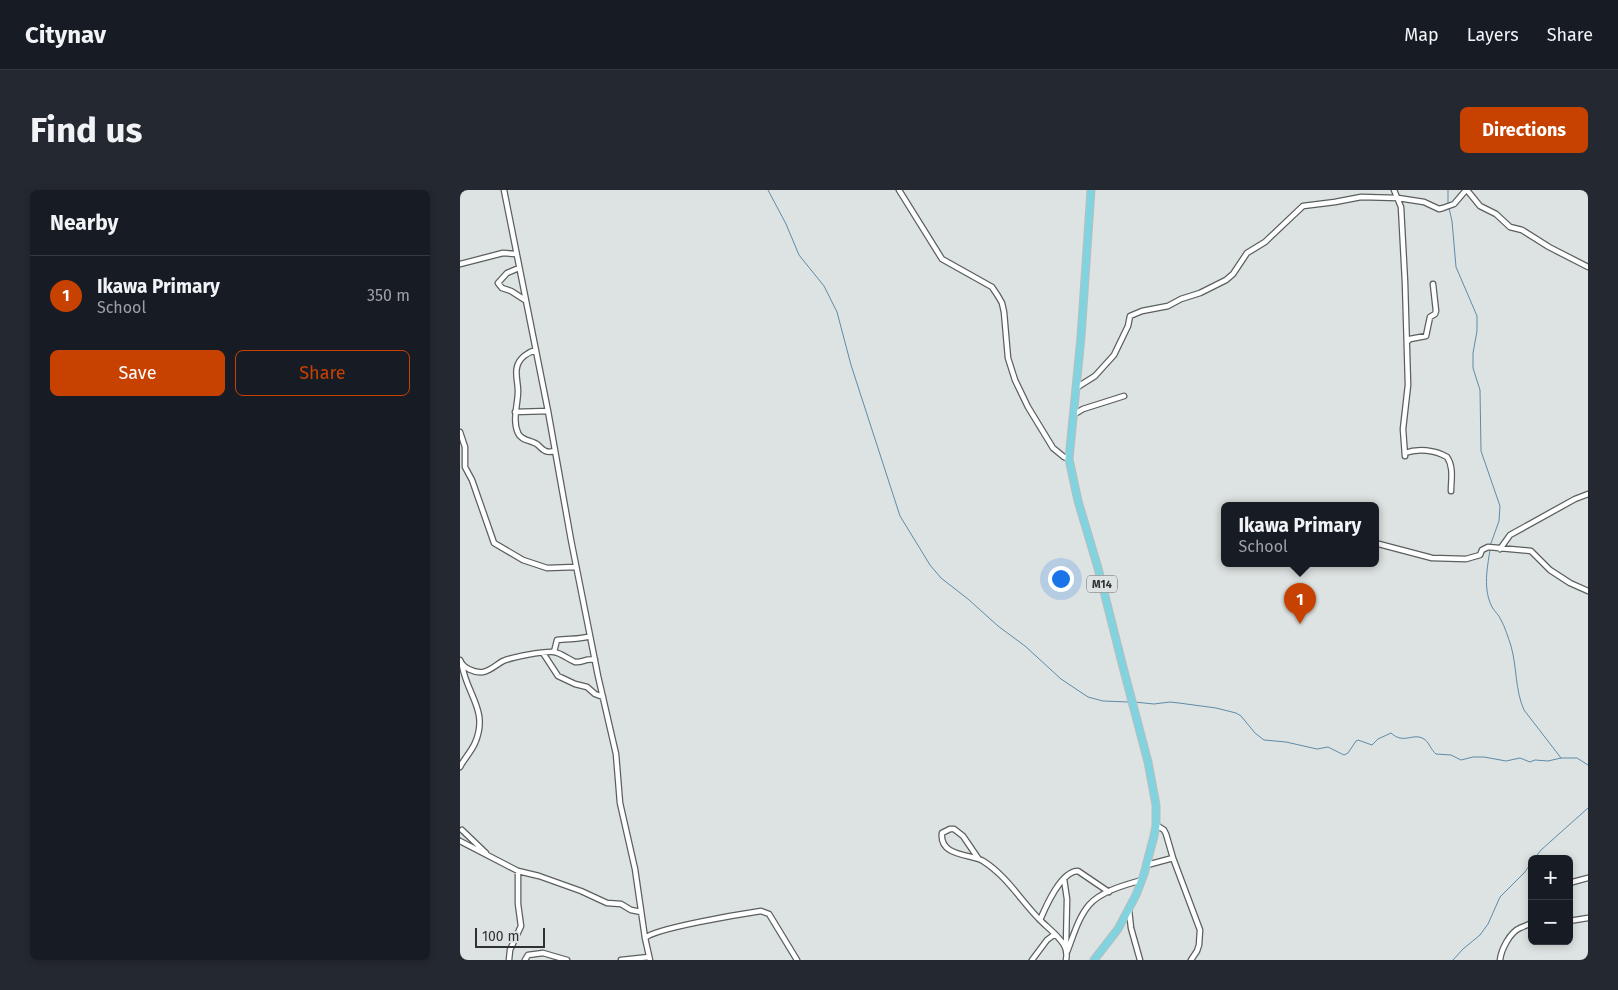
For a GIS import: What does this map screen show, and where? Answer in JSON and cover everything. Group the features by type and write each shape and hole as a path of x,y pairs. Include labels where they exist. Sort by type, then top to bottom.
{"main road":[{"name":"M14","path":"1091,190 1069,459 1078,501 1100,575 1148,762 1156,805 1156,825 1142,880 1130,908 1118,929 1094,960"}],"street":[{"path":"504,190 548,411 576,566 616,754 620,803 635,869 645,938 650,958 621,960"},
{"path":"898,190 942,259 986,283 998,296 1004,312 1008,358 1015,380 1047,440 1059,454 1069,459"},
{"path":"1394,190 1398,198 1402,217 1407,342 1407,399 1403,429 1405,454 1410,451 1430,451 1447,457 1450,461 1452,476 1451,491"},
{"path":"1076,388 1095,376 1114,355 1128,326 1130,316 1142,311 1168,306 1181,298 1200,293 1226,280 1233,274 1247,253 1266,242 1303,206 1361,197 1398,198 1424,202 1443,208 1454,204 1466,190 1480,206 1496,214 1510,227 1522,230 1549,247 1588,267"},
{"path":"460,264 503,253 516,254"},
{"path":"519,268 507,273 498,283 502,288 511,291 525,300"},
{"path":"1407,342 1410,339 1426,336 1430,316 1435,314 1436,311 1433,284"},
{"path":"536,350 525,354 516,367 518,392 515,412 518,433 546,452 555,451"},
{"path":"1074,414 1083,409 1124,396"},
{"path":"515,412 548,411"},
{"path":"460,432 465,448 465,469 472,480 494,543 523,560 547,568 576,566"},
{"path":"1500,549 1510,535 1574,498 1588,494"},
{"path":"1379,544 1440,559 1472,558 1480,555 1486,547 1531,551 1550,570 1570,583 1588,591"},
{"path":"554,652 557,640 590,636"},
{"path":"461,662 466,668 482,672 510,659 528,654 554,652 575,662 585,659 595,660"},
{"path":"543,653 558,676 587,687 595,694 603,697"},
{"path":"460,766 473,748 480,726 480,713 470,692 461,662"},
{"path":"1156,825 1165,832 1200,933 1198,951 1191,960"},
{"path":"978,858 954,852 943,842 942,834 950,829 959,832 978,858 994,869 1055,934 1066,949"},
{"path":"460,830 489,856"},
{"path":"460,841 518,871 581,891 608,903 619,904 631,910 641,912"},
{"path":"1147,865 1173,858"},
{"path":"509,960 510,950 520,926 518,871"},
{"path":"1040,920 1051,898 1071,872 1078,871 1110,892"},
{"path":"1573,882 1588,878"},
{"path":"1064,879 1067,899 1066,960"},
{"path":"1066,949 1092,902 1110,892 1142,880"},
{"path":"1130,908 1130,923 1140,960"},
{"path":"645,938 651,934 669,929 761,911 769,914 797,960"},
{"path":"1573,920 1588,918"},
{"path":"1500,960 1502,952 1513,933 1528,925"},
{"path":"1034,959 1047,940 1055,934"},
{"path":"525,960 528,955 543,953 567,960"}],"waterway":[{"path":"768,190 786,224 799,255 824,286 837,312 851,365 900,516 930,565 941,578 1025,646 1061,679 1088,697 1103,701 1128,702"},
{"path":"1448,190 1448,204"},
{"path":"1449,208 1456,267 1477,316 1473,368 1480,390 1481,451 1500,506 1499,521 1490,546"},
{"path":"1490,550 1486,579 1487,593 1492,607 1504,626 1511,646 1521,702 1524,710 1561,758"},
{"path":"1134,702 1154,704 1170,702 1216,708 1236,713 1264,740 1286,742 1317,749 1328,747 1344,755 1348,753 1358,740 1372,745 1378,739 1391,733 1400,738 1420,737 1426,740 1436,754 1451,755 1461,760 1473,757 1506,761 1520,758 1530,762 1535,760 1548,761 1561,758 1577,758 1588,765"},
{"path":"1537,855 1588,808"},
{"path":"1453,960 1480,935 1488,924 1500,897 1528,867"}],"place":[{"name":"Ikawa Primary","path":"1300,624"}]}
